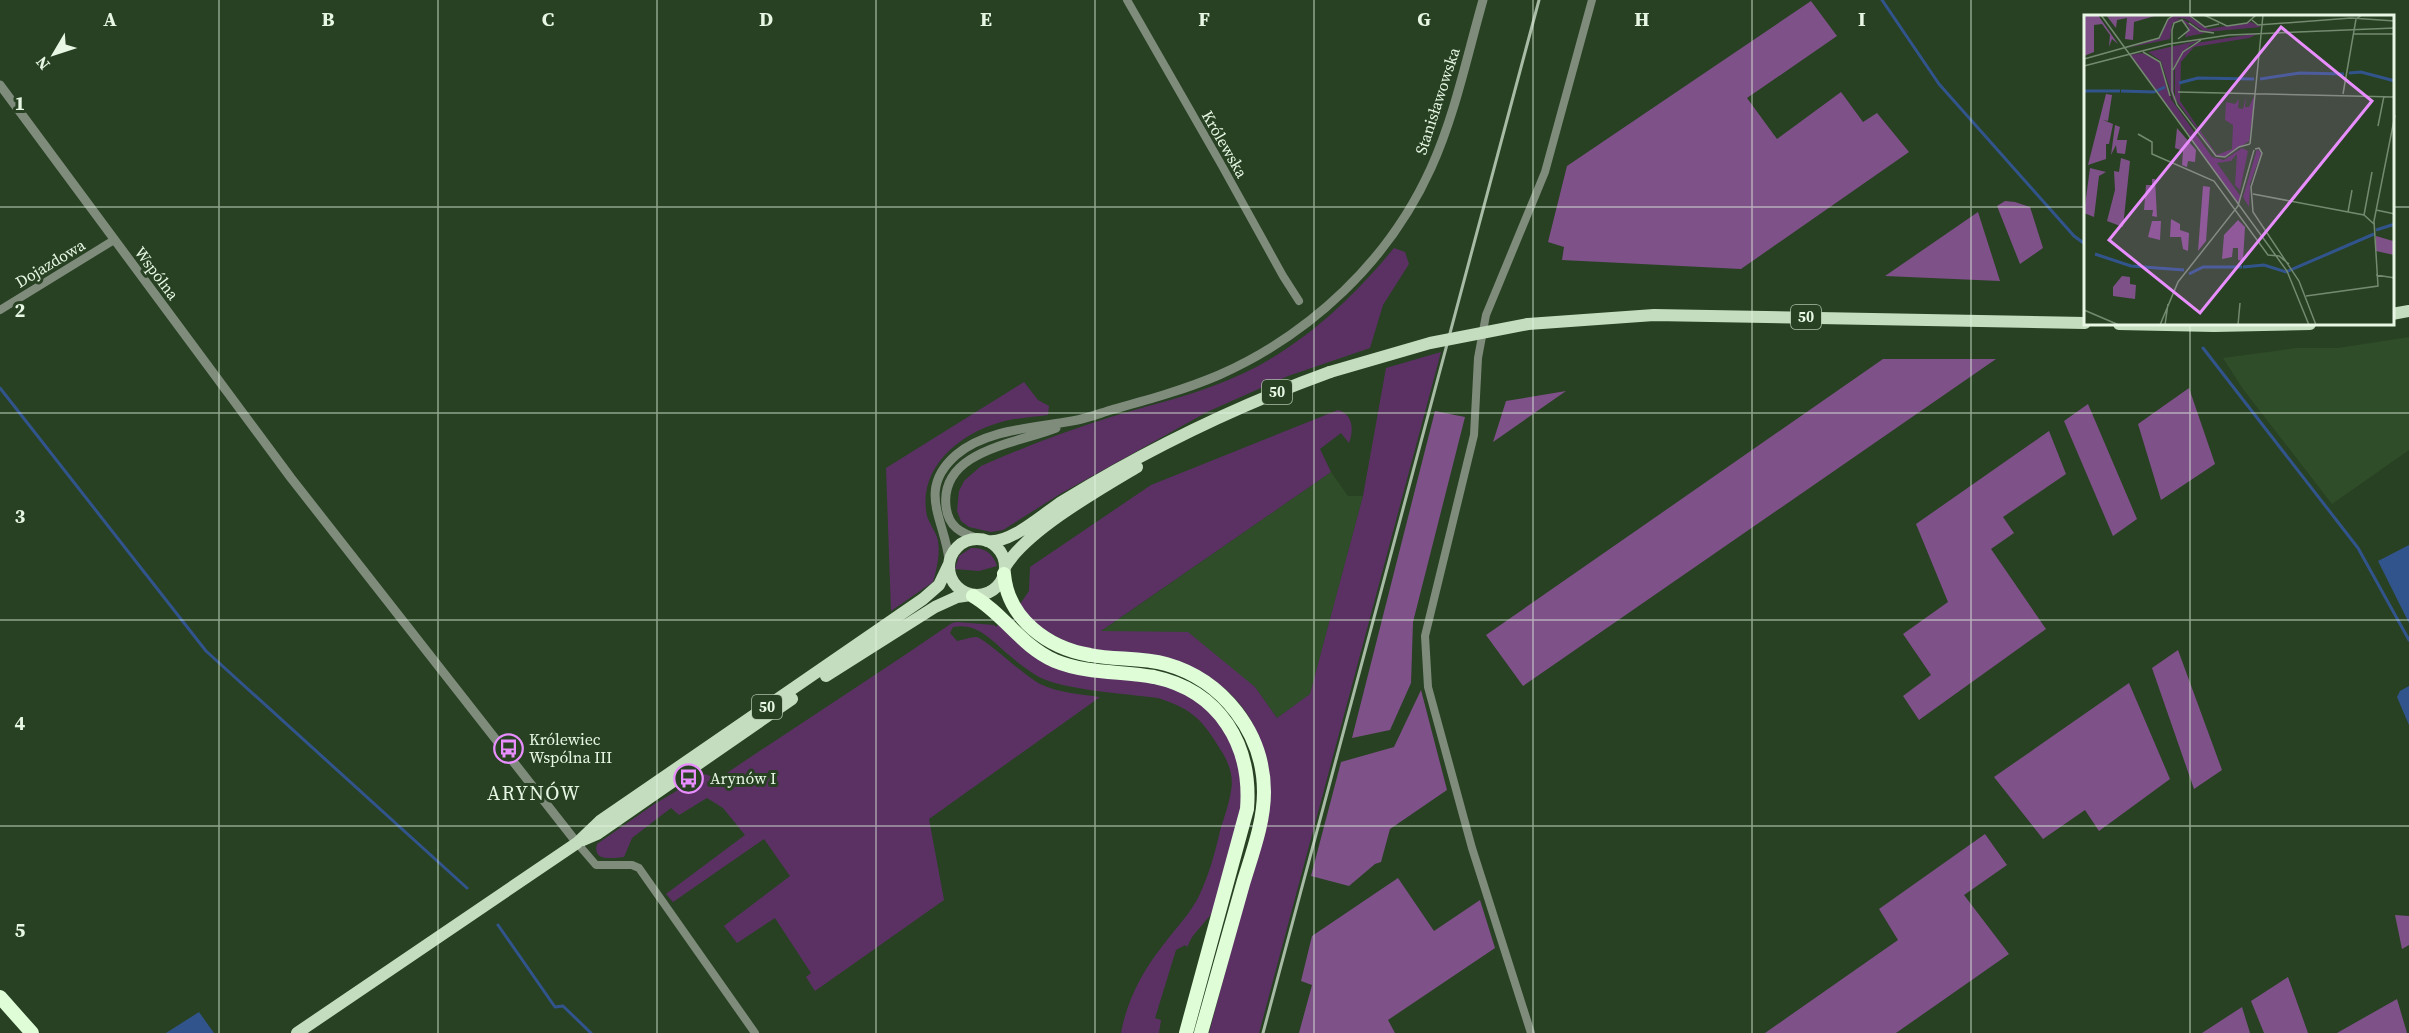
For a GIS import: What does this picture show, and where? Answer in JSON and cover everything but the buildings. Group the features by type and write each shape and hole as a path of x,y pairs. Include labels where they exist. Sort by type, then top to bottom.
{"highway":[{"path":"1005,570 1006,588 1017,612 1041,635 1074,652 1100,657 1156,662 1188,672 1209,684 1229,702 1254,742 1261,764 1263,781 1261,821 1201,1033"},
{"path":"972,595 990,606 1025,642 1050,658 1086,670 1152,677 1186,688 1212,706 1238,742 1248,778 1247,809 1186,1033"},
{"path":"0,997 32,1033"}],"main road":[{"path":"2394,314 2409,311"},
{"name":"50","path":"297,1033 577,843 600,821 931,594 939,585 952,553 964,542 983,540 996,542 1020,531 1061,502 1157,446 1226,414 1330,372 1430,343 1528,324 1653,315 2084,323"},
{"name":"50","path":"577,843 597,834 814,684 926,612 950,600 993,591 1014,552 1023,545 1076,506 1226,414"},
{"path":"983,540 998,549 1005,570"},
{"path":"949,562 950,578 954,584 958,589 972,595"}],"street":[{"name":"Królewska","path":"1127,0 1299,301"},
{"name":"Stanisławowska","path":"1076,420 1159,397 1233,369 1292,334 1343,293 1394,233 1416,198 1430,169 1451,114 1483,0"},
{"path":"1531,1033 1472,848 1434,710 1428,687 1425,636 1474,435 1478,358 1486,315 1545,172 1592,0"},
{"name":"Wspólna","path":"0,85 291,478 577,843"},
{"name":"Dojazdowa","path":"0,310 114,240"},
{"path":"983,540 958,531 949,518 946,499 954,474 966,462 981,453 1042,434 1076,420"},
{"path":"949,562 947,541 936,513 935,500 939,479 951,460 965,448 989,437 1076,420"},
{"path":"577,843 596,865 632,865 639,868 755,1033"}],"shaded area":[{"path":"1811,1 1837,36 1747,98 1777,139 1841,92 1863,122 1877,113 1909,152 1741,269 1562,260 1564,247 1548,242 1567,166"},
{"path":"2005,201 2030,207 2043,248 2020,264 1997,206"},
{"path":"1978,212 2000,281 1885,276"},
{"path":"1394,248 1405,252 1409,264 1383,305 1370,348 1288,376 1207,412 1060,494 1003,530 991,532 969,527 961,521 957,511 959,491 964,481 981,466 1080,427 1212,386 1266,362 1326,319 1362,285"},
{"path":"2409,337 2409,450 2332,504 2243,389 2223,358 2297,348 2338,348"},
{"path":"1441,352 1259,1033 1209,1033 1267,816 1266,764 1260,741 1251,720 1238,702 1201,672 1176,661 1112,653 1070,643 1034,621 1020,604 1029,591 1030,567 1151,485 1338,410 1343,412 1351,423 1352,433 1349,443 1341,433 1320,449 1331,472 1101,631 1188,632 1255,687 1277,718 1310,694 1363,496 1386,368"},
{"path":"1883,359 1996,359 1523,686 1486,635"},
{"path":"1024,382 1038,400 1049,406 1048,415 998,423 969,436 944,456 928,483 926,499 927,516 936,534 939,548 933,582 891,611 886,468"},
{"path":"2189,388 2215,464 2161,500 2138,424"},
{"path":"1566,391 1493,442 1506,401"},
{"path":"2088,404 2137,519 2113,536 2064,421"},
{"path":"1435,411 1465,417 1413,622 1411,683 1390,730 1352,738"},
{"path":"2049,431 2066,474 2003,517 2014,533 1991,549 2046,629 1919,720 1903,696 1931,675 1903,634 1948,602 1916,524"},
{"path":"1331,472 1348,496 1363,496 1310,695 1277,718 1255,687 1100,632"},
{"path":"971,548 987,552 997,566 979,571 955,569 959,556"},
{"path":"952,623 996,627 999,624 1032,655 1177,689 1207,707 1221,724 1239,758 1244,795 1213,912 1192,937 1187,947 1185,945 1176,950 1155,1018 1161,1020 1159,1033 1121,1033 1127,1009 1143,975 1156,954 1191,909 1206,880 1232,786 1227,761 1203,724 1181,707 1158,698 1080,688 1039,677 984,634 970,627 953,627 950,633 957,641 974,637 981,639 1047,687 1100,697 929,819 944,900 815,991 806,977 811,973 775,918 737,943 724,926 790,876 764,839 673,902 666,894 745,835 723,808 707,798 679,815 671,808 632,838 624,857 604,858 596,850 597,844 653,805 705,774 718,779"},
{"path":"2178,650 2222,770 2194,789 2152,668"},
{"path":"2129,683 2170,779 2099,831 2085,810 2043,839 1994,777"},
{"path":"1421,690 1447,790 1390,829 1381,862 1375,864 1349,886 1311,876 1341,762 1394,747"},
{"path":"1985,834 2007,865 1964,895 2009,954 1896,1033 1765,1033 1898,940 1879,909"},
{"path":"1398,878 1434,931 1480,900 1495,948 1388,1020 1395,1033 1299,1033 1312,985 1301,981 1312,936"},
{"path":"2395,915 2409,916 2409,945 2402,949"},
{"path":"2288,977 2308,1033 2264,1033 2251,1001"},
{"path":"2397,999 2407,1033 2337,1033"},
{"path":"2242,1007 2250,1033 2202,1033"}],"water":[{"path":"2409,545 2409,623 2378,561"},
{"path":"2409,686 2409,725 2397,697 2400,691"},
{"path":"199,1012 214,1033 166,1033"}],"waterway":[{"path":"1882,0 1939,84 2074,236 2084,243"},
{"path":"2203,348 2358,548 2409,640"},
{"path":"0,388 206,651 467,888"},
{"path":"498,925 555,1007 563,1006 591,1033"}],"railway":[{"path":"1263,1033 1539,0"}],"place":[{"name":"Królewiec Wspólna III","path":"508,748"},
{"name":"Arynów I","path":"689,778"}],"district":[{"name":"ARYNÓW","path":"534,793"}]}
